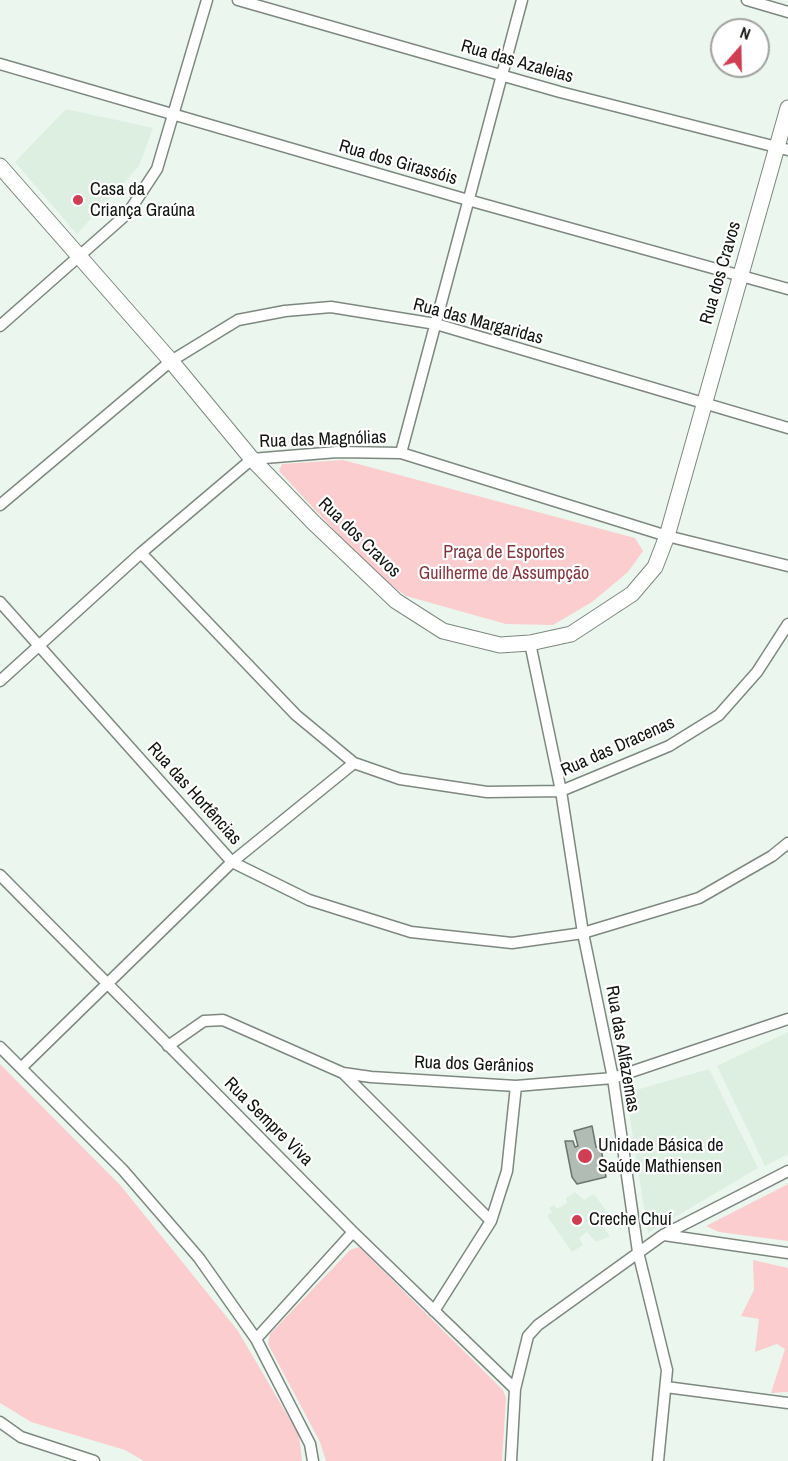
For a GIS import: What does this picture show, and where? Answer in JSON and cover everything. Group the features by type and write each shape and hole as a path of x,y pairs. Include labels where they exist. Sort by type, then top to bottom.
{"street":[{"path":"0,326 80,258 128,213 157,170 207,0"},
{"name":"Rua das Azaleias","path":"238,0 502,74 782,148"},
{"path":"401,453 522,0"},
{"path":"747,0 788,12"},
{"name":"Rua dos Girassóis","path":"0,64 468,200 788,289"},
{"name":"Rua dos Cravos","path":"0,166 171,361 252,459 314,523 396,601 443,631 500,645 530,643 571,634 632,594 655,567 667,536 741,276 782,148 788,108"},
{"name":"Rua das Margaridas","path":"0,505 171,361 238,320 285,311 331,307 436,324 788,428"},
{"name":"Rua das Magnólias","path":"0,681 141,553 252,459 337,452 401,453 667,536 788,566"},
{"name":"Rua das Dracenas","path":"141,553 296,715 354,763 400,779 487,792 561,791 669,746 719,715 757,672 788,624"},
{"name":"Rua das Hortências","path":"0,602 232,862 309,900 411,932 512,943 583,933 699,898 772,856 788,843"},
{"name":"Rua das Alfazemas","path":"530,643 561,791 583,933 613,1078 638,1252 668,1370 658,1461"},
{"path":"21,1068 232,862 354,763"},
{"name":"Rua Sempre Viva","path":"0,875 353,1232 515,1389"},
{"name":"Rua dos Gerânios","path":"168,1046 204,1021 223,1020 343,1072 371,1077 516,1086 613,1078 788,1019"},
{"path":"0,1047 123,1170 199,1258 256,1339 310,1444 313,1461"},
{"path":"343,1072 491,1221"},
{"path":"435,1311 491,1221 507,1171 516,1086"},
{"path":"511,1461 515,1389 528,1336 549,1316 663,1235 788,1171"},
{"path":"256,1339 353,1232"},
{"path":"663,1235 788,1252"},
{"path":"666,1387 788,1403"},
{"path":"0,1422 21,1437 94,1461"}],"shaded area":[{"name":"Casa da Criança Graúna","path":"66,109 153,128 139,166 77,234 15,162"},
{"path":"788,1032 788,1154 765,1166 717,1066"},
{"path":"709,1069 758,1168 648,1233 626,1093"},
{"name":"Creche Chuí","path":"575,1192 584,1200 594,1194 609,1215 601,1224 610,1236 596,1242 587,1232 579,1238 583,1245 572,1252 547,1216 552,1212 549,1208 554,1205 557,1209 567,1203 566,1198"}],"green space":[{"name":"Praça de Esportes Guilherme de Assumpção","path":"343,460 635,538 643,551 628,572 592,602 553,625 506,624 406,596 371,570 279,471 282,464"},
{"path":"0,1064 121,1186 238,1331 299,1435 302,1461 144,1461 125,1450 31,1422 0,1403"},
{"path":"788,1184 788,1241 719,1232 706,1226"},
{"path":"359,1247 503,1390 506,1398 502,1461 326,1461 320,1442 268,1344 270,1334 350,1250"},
{"path":"753,1260 788,1268 788,1392 771,1393 785,1349 777,1344 755,1352 759,1319 741,1316 754,1290"}],"building":[{"name":"Unidade Básica de Saúde Mathiensen","path":"592,1126 596,1147 601,1148 606,1177 577,1184 572,1177 565,1141 573,1141 575,1147 578,1146 574,1131"}],"place":[{"name":"Casa da Criança Graúna","path":"78,200"},
{"name":"Unidade Básica de Saúde Mathiensen","path":"585,1156"},
{"name":"Creche Chuí","path":"577,1220"}]}
